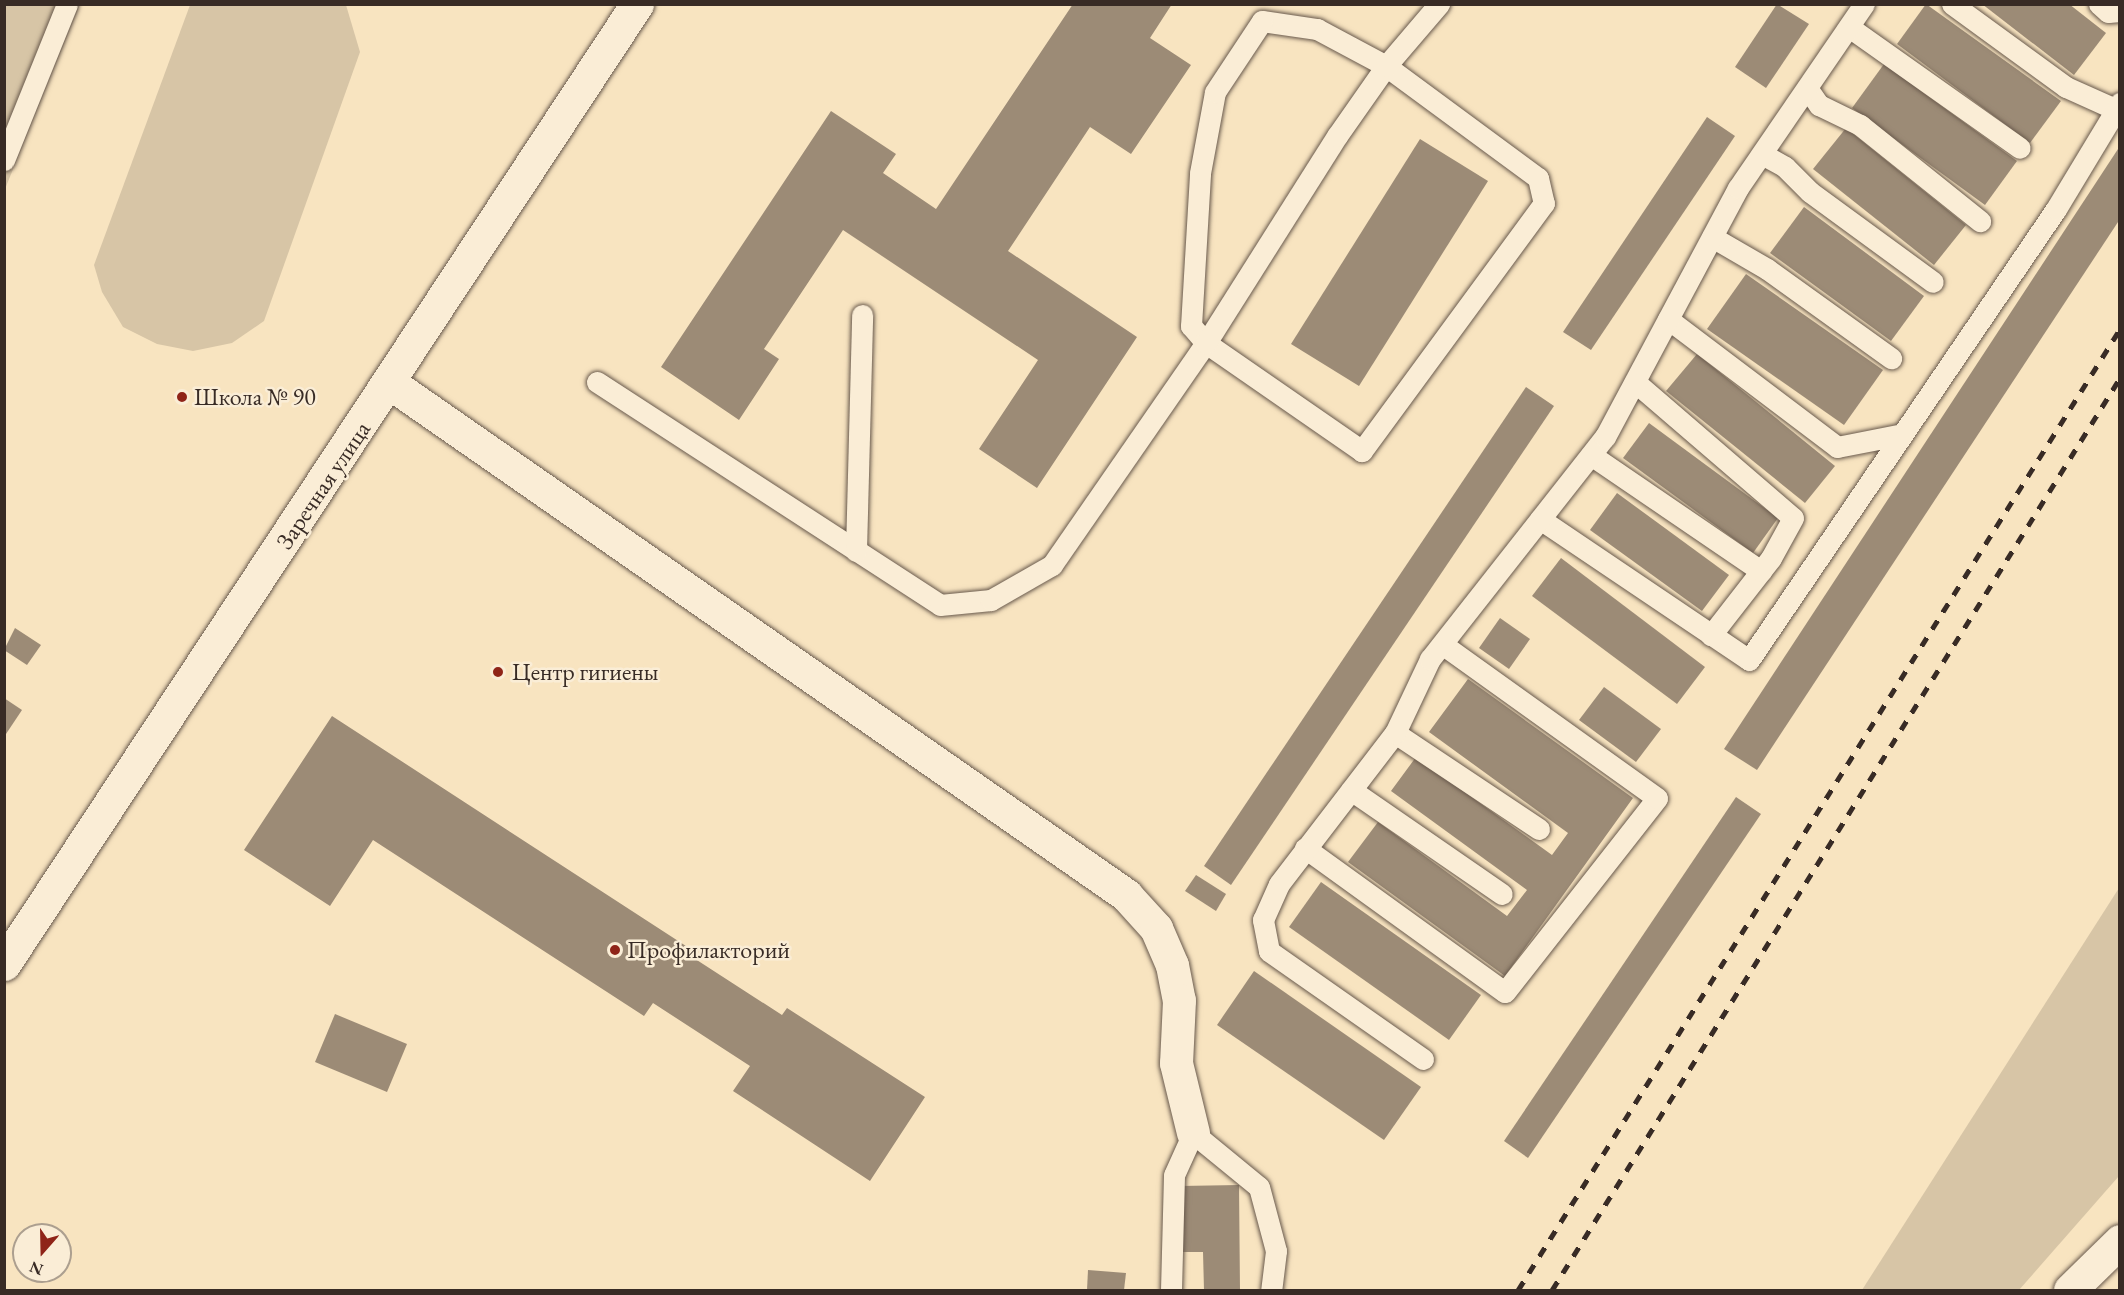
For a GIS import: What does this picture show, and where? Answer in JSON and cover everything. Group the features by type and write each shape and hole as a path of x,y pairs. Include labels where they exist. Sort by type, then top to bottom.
{"street":[{"name":"Заречная улица","path":"4,964 390,383 637,4"},
{"path":"390,383 1126,896 1156,928 1172,965 1179,1000 1176,1063 1193,1133"},
{"path":"2070,1290 2120,1241"}],"lane":[{"path":"4,160 67,4"},
{"path":"597,382 940,605 991,600 1052,565 1206,343 1386,66 1438,4"},
{"path":"1423,1059 1269,951 1263,920 1279,884 1395,733 1442,644 1591,455 1635,382 1712,237 1762,154 1864,4"},
{"path":"1540,519 1749,660 2056,209 2117,106 2066,87 1952,4"},
{"path":"2099,4 2108,12 2120,11"},
{"path":"1262,21 1317,30 1386,66 1538,178 1544,203 1362,451 1206,343 1191,326 1200,173 1215,92 1262,21"},
{"path":"1849,27 2020,148"},
{"path":"1807,88 1820,105 1860,125 1980,221"},
{"path":"1762,154 1785,167 1810,192 1934,282"},
{"path":"1712,237 1767,269 1891,358"},
{"path":"856,551 862,315"},
{"path":"1668,319 1837,447 1903,434"},
{"path":"1635,382 1793,518 1761,571 1711,635"},
{"path":"1591,455 1761,571"},
{"path":"1305,848 1505,992 1657,798 1442,644"},
{"path":"1395,733 1539,829"},
{"path":"1350,790 1502,894"},
{"path":"1170,1290 1174,1175 1193,1133 1259,1187 1276,1251 1272,1290"}],"shaded area":[{"path":"5,5 80,5 5,189"},
{"path":"190,5 346,5 360,52 264,321 232,343 193,351 157,344 123,327 102,292 94,265"},
{"path":"2119,888 2119,1176 2019,1290 1862,1290"}],"building":[{"path":"1073,4 1172,4 1150,38 1191,65 1131,154 1090,127 1008,251 1137,337 1037,488 979,449 1038,360 843,230 764,349 779,359 739,420 661,367 831,111 896,154 883,173 936,209"},
{"path":"1777,4 1809,24 1766,88 1735,67"},
{"path":"1926,4 2061,101 2030,143 1897,44"},
{"path":"1982,4 2069,4 2106,33 2074,75"},
{"path":"1884,64 2017,161 1985,205 1852,108"},
{"path":"1707,117 1735,136 1591,350 1563,332"},
{"path":"1846,128 1966,225 1934,265 1813,169"},
{"path":"1420,139 1488,181 1359,386 1291,344"},
{"path":"2120,146 2120,219 1757,770 1724,749"},
{"path":"1804,207 1924,296 1891,341 1770,253"},
{"path":"1746,274 1883,370 1844,425 1707,329"},
{"path":"1697,354 1835,466 1805,503 1666,391"},
{"path":"1526,387 1554,406 1231,885 1204,866"},
{"path":"1649,423 1778,518 1753,553 1623,458"},
{"path":"1617,493 1729,575 1702,611 1590,530"},
{"path":"1561,558 1705,667 1677,704 1532,596"},
{"path":"1500,618 1530,639 1509,669 1479,648"},
{"path":"15,628 41,645 27,665 4,650"},
{"path":"1468,679 1633,798 1505,976 1348,862 1378,822 1507,916 1527,890 1391,791 1416,757 1552,855 1568,833 1429,732"},
{"path":"1604,687 1661,729 1636,762 1579,720"},
{"path":"4,698 22,710 4,737"},
{"name":"Профилакторий","path":"332,716 689,948 686,953 782,1015 787,1008 925,1097 870,1181 733,1091 750,1066 653,1003 644,1016 373,840 330,906 244,850"},
{"path":"1736,797 1761,814 1528,1158 1504,1141"},
{"path":"1196,875 1226,894 1216,911 1185,891"},
{"path":"1321,882 1481,995 1449,1040 1289,927"},
{"path":"1254,971 1421,1087 1384,1140 1217,1025"},
{"path":"335,1014 407,1044 387,1092 315,1062"},
{"path":"1239,1185 1240,1290 1204,1290 1203,1252 1181,1252 1180,1186"},
{"path":"1088,1270 1126,1273 1124,1290 1087,1290"}],"railway":[{"path":"1518,1290 2120,329"},
{"path":"1552,1290 2120,378"}],"place":[{"name":"Школа № 90","path":"182,397"},
{"name":"Центр гигиены","path":"498,672"},
{"name":"Профилакторий","path":"615,950"}]}
